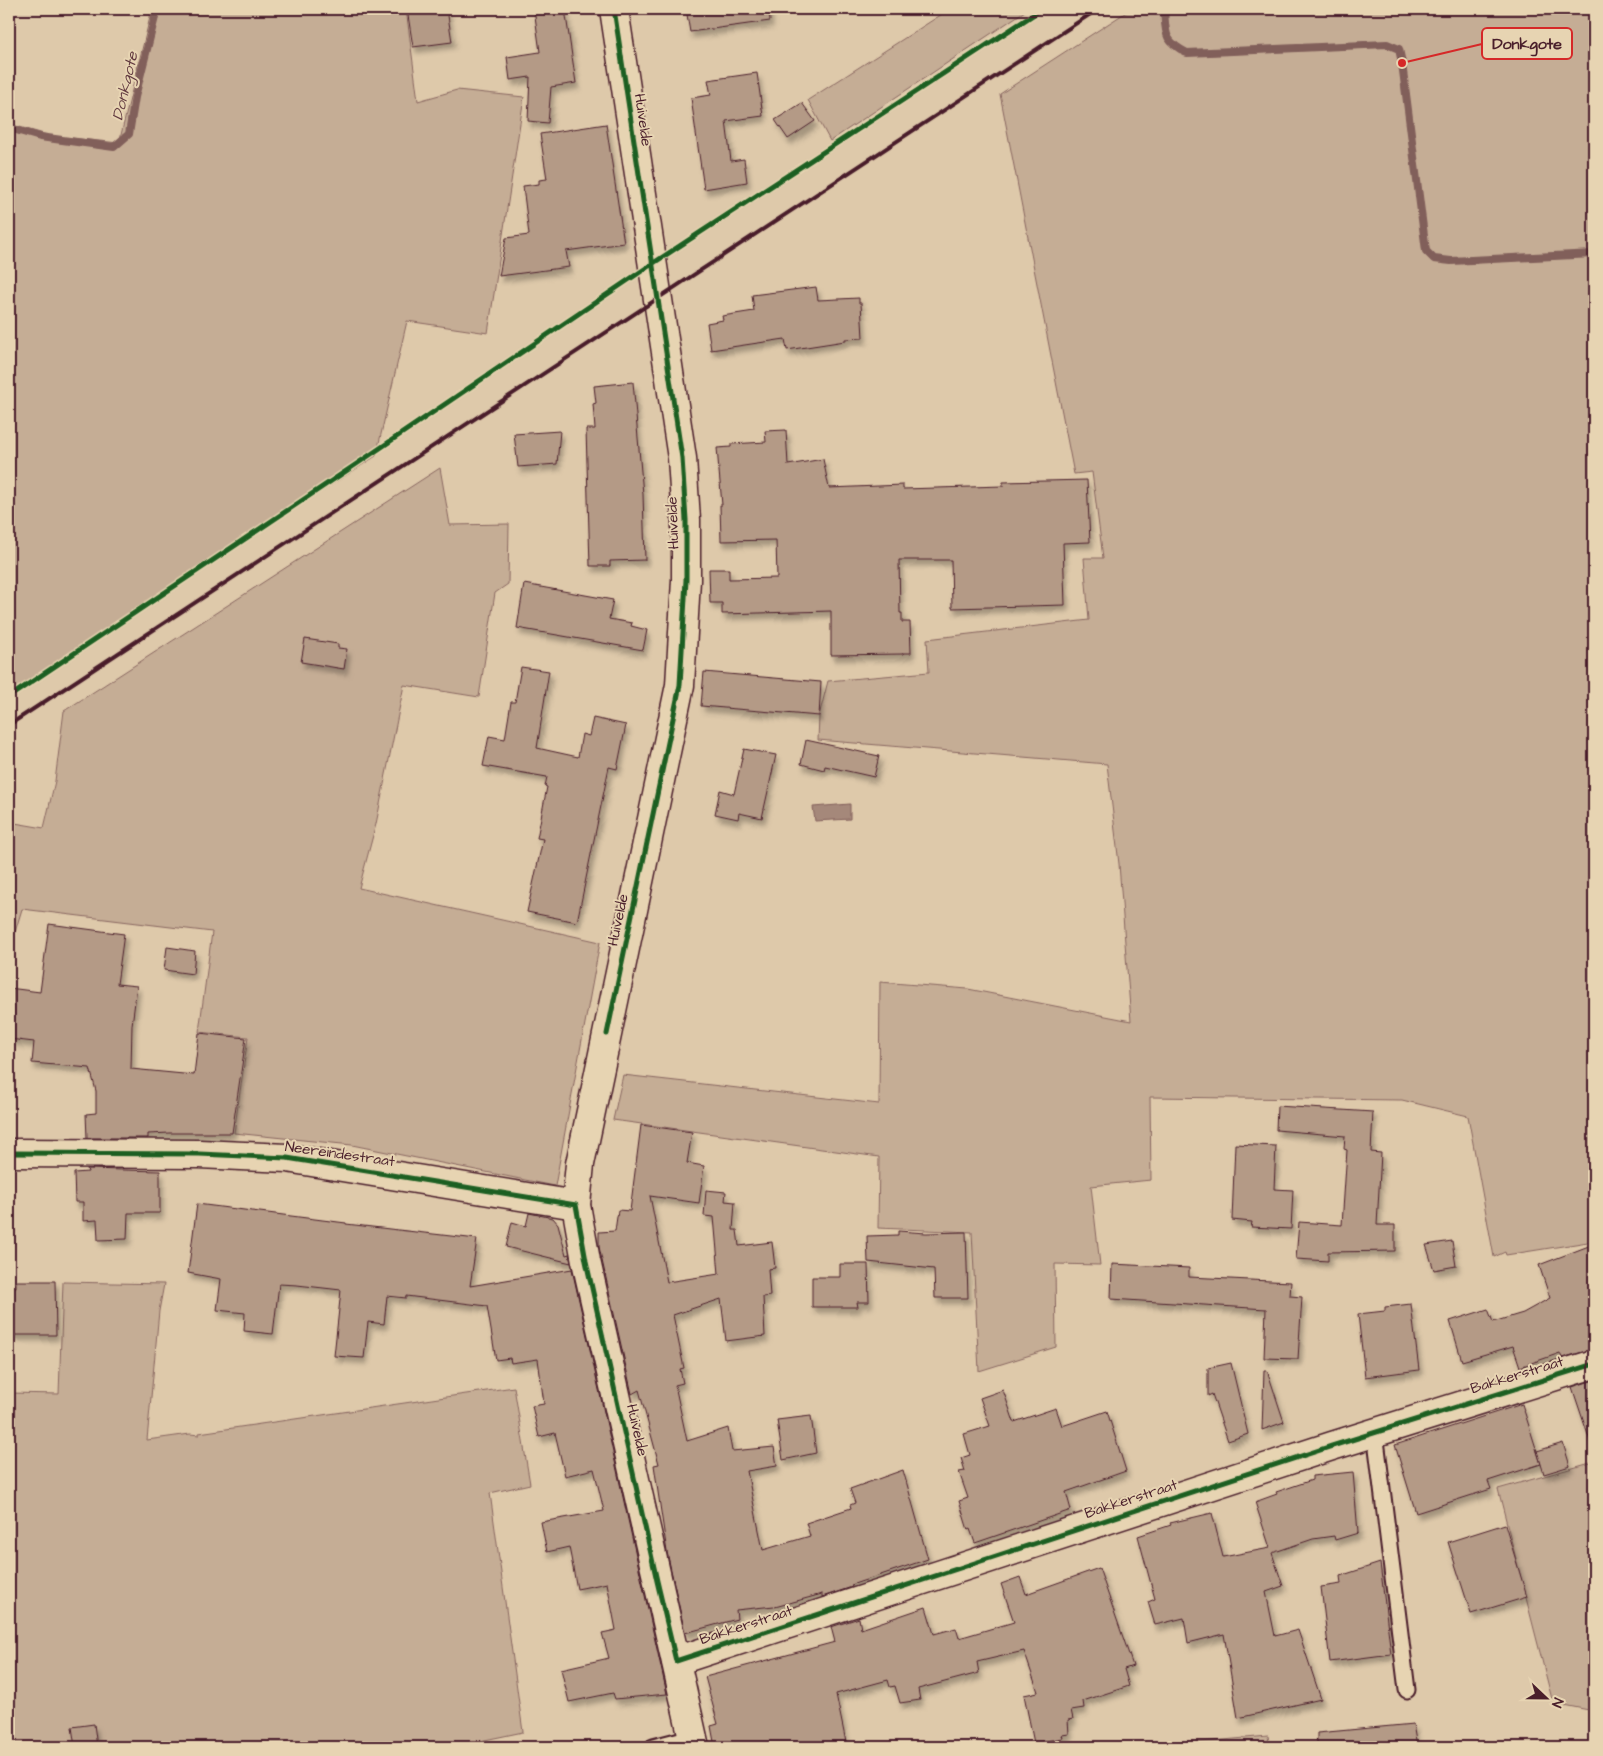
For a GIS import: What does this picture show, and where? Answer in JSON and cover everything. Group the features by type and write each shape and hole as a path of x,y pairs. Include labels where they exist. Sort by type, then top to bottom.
{"street":[{"name":"Huivelde","path":"614,9 682,458 686,520 686,580 680,685 580,1164 576,1205 589,1276 693,1742"},
{"name":"Neereindestraat","path":"9,1153 199,1154 286,1158 576,1205"},
{"name":"Bakkerstraat","path":"676,1661 1375,1432 1594,1364"}],"lane":[{"path":"1375,1432 1407,1690"},
{"path":"653,1747 693,1742"}],"shaded area":[{"path":"152,9 406,9 418,101 457,90 524,97 488,333 407,321 376,456 9,694 9,124 51,136 119,143"},
{"path":"950,9 1028,9 830,141 808,100"},
{"path":"1131,9 1594,9 1594,1241 1506,1255 1505,1252 1494,1257 1468,1116 1402,1100 1150,1097 1151,1180 1091,1186 1100,1265 1055,1264 1056,1347 979,1371 972,1232 878,1228 879,1157 613,1120 623,1075 879,1104 880,982 968,989 1131,1021 1119,864 1107,764 818,740 819,716 828,681 929,672 927,639 1089,620 1084,558 1103,558 1092,472 1074,474 1000,94"},
{"path":"440,468 450,525 509,524 508,584 495,593 479,697 404,685 376,824 359,888 600,942 555,1186 352,1145 234,1133 248,1037 199,1032 212,932 22,909 9,952 9,822 44,828 55,781 64,711"},
{"path":"850,804 850,819 815,821 813,807"},
{"path":"63,1282 164,1284 159,1311 147,1440 190,1434 199,1435 199,1433 514,1387 530,1484 490,1493 523,1732 480,1741 481,1747 9,1747 9,1393 59,1394"},
{"path":"1594,1462 1594,1711 1553,1703 1498,1489"},
{"path":"1268,1736 1270,1747 1164,1747 1178,1744"}],"building":[{"path":"407,9 447,9 452,42 413,47"},
{"path":"534,9 565,9 576,83 551,87 548,123 528,121 530,77 510,80 507,57 540,52"},
{"path":"686,9 769,9 770,21 690,32"},
{"path":"757,73 763,116 726,121 731,161 744,159 747,182 704,189 691,98 711,95 708,80"},
{"path":"802,103 815,121 788,139 775,120"},
{"path":"606,124 624,243 566,251 569,267 499,276 506,238 529,235 523,186 539,184 539,180 547,179 540,134"},
{"path":"816,287 818,300 859,298 863,338 845,339 845,341 787,350 785,339 711,350 707,323 723,320 722,316 754,311 752,295"},
{"path":"633,382 643,494 645,560 610,561 610,566 590,566 586,429 595,429 593,404 596,403 594,386"},
{"path":"786,430 788,465 823,459 829,488 903,485 903,489 1003,486 1003,482 1087,480 1090,542 1063,543 1065,605 952,608 951,560 899,560 900,613 902,613 902,622 910,622 911,653 831,655 831,611 722,614 722,603 710,603 709,569 729,569 729,579 777,578 776,540 721,541 720,505 722,505 717,448 731,447 731,444 766,442 765,431"},
{"path":"560,431 557,464 518,467 514,434"},
{"path":"524,584 613,600 609,619 632,623 631,626 647,630 643,650 517,628"},
{"path":"305,639 338,644 338,648 347,649 344,669 301,662"},
{"path":"521,667 549,671 537,748 578,757 582,734 589,736 593,718 626,725 617,769 609,767 577,922 527,912 543,839 537,838 547,787 545,786 547,777 483,766 489,736 505,739 511,702 515,702"},
{"path":"704,672 821,682 819,716 701,706"},
{"path":"806,740 879,756 874,777 825,766 824,770 801,764"},
{"path":"744,749 776,755 762,818 739,813 738,819 715,814 720,790 734,794"},
{"path":"49,924 124,934 117,984 137,986 132,1025 131,1069 194,1075 199,1033 246,1038 232,1133 170,1133 148,1134 148,1138 87,1138 86,1114 96,1113 96,1091 90,1068 32,1063 34,1042 9,1039 9,988 40,992"},
{"path":"167,947 195,951 193,974 164,970"},
{"path":"1277,1106 1373,1112 1371,1152 1381,1153 1377,1225 1395,1225 1395,1251 1328,1252 1328,1261 1296,1259 1299,1222 1342,1225 1347,1150 1344,1149 1345,1136 1276,1130"},
{"path":"641,1125 692,1132 687,1163 704,1166 699,1203 650,1196 667,1282 719,1274 714,1217 704,1216 706,1190 726,1192 725,1201 735,1202 733,1230 737,1230 739,1246 772,1242 775,1268 768,1269 770,1296 763,1297 765,1336 726,1341 721,1299 673,1315 684,1368 680,1369 683,1383 675,1385 687,1441 728,1428 732,1451 774,1447 777,1466 747,1471 763,1550 810,1536 806,1523 851,1508 850,1505 855,1503 850,1489 903,1470 928,1559 851,1585 852,1587 822,1597 822,1594 775,1607 736,1610 737,1619 685,1633 667,1552 654,1465 659,1464 639,1390 632,1394 599,1247 599,1232 615,1231 618,1210 630,1211"},
{"path":"1235,1144 1276,1146 1274,1189 1293,1190 1291,1229 1251,1227 1252,1222 1232,1220"},
{"path":"87,1169 160,1171 160,1213 128,1213 127,1239 98,1240 97,1220 83,1221 83,1202 75,1202 74,1173 88,1172"},
{"path":"197,1204 477,1239 470,1286 572,1269 667,1694 615,1699 613,1693 569,1702 561,1669 609,1658 602,1633 616,1630 607,1583 577,1589 569,1547 547,1552 541,1522 604,1511 594,1469 565,1476 555,1433 539,1437 532,1406 544,1404 538,1359 511,1363 510,1358 496,1360 487,1306 406,1296 406,1298 387,1296 384,1324 368,1322 364,1358 334,1356 341,1290 297,1285 279,1284 273,1334 244,1331 245,1313 217,1310 221,1279 188,1273"},
{"path":"529,1213 553,1218 558,1224 566,1255 569,1254 571,1263 506,1247 512,1222 526,1226"},
{"path":"898,1231 926,1233 966,1232 968,1298 935,1298 934,1269 868,1262 867,1236 898,1235"},
{"path":"1452,1241 1456,1266 1434,1270 1426,1245"},
{"path":"1594,1244 1594,1349 1562,1358 1560,1353 1520,1367 1513,1346 1462,1361 1450,1321 1488,1309 1493,1322 1523,1313 1550,1298 1539,1265"},
{"path":"840,1264 868,1264 869,1302 857,1302 858,1307 812,1307 812,1277 840,1277"},
{"path":"1112,1264 1189,1268 1189,1277 1291,1282 1290,1296 1302,1297 1298,1359 1264,1358 1266,1309 1111,1299"},
{"path":"16,1281 55,1281 56,1335 9,1335 9,1287 16,1287"},
{"path":"1411,1304 1419,1370 1365,1377 1358,1314 1385,1311 1385,1307"},
{"path":"1231,1363 1248,1434 1228,1441 1212,1394 1208,1396 1208,1368"},
{"path":"1264,1370 1267,1370 1284,1422 1262,1430"},
{"path":"1594,1380 1594,1444 1591,1444 1572,1387"},
{"path":"1003,1390 1014,1422 1056,1408 1062,1426 1107,1411 1126,1471 1066,1492 1071,1510 975,1543 970,1529 968,1530 959,1501 968,1498 959,1472 965,1471 961,1458 970,1455 964,1434 990,1426 980,1398"},
{"path":"1522,1404 1541,1464 1488,1481 1491,1489 1416,1513 1395,1445"},
{"path":"811,1416 816,1453 783,1460 777,1420"},
{"path":"1563,1443 1570,1466 1544,1474 1537,1451"},
{"path":"1353,1472 1358,1533 1335,1540 1334,1536 1313,1539 1272,1553 1283,1586 1266,1592 1275,1636 1298,1630 1321,1699 1238,1718 1224,1634 1188,1643 1184,1618 1155,1625 1148,1602 1155,1599 1138,1536 1171,1525 1170,1523 1212,1513 1223,1557 1270,1548 1255,1502 1277,1494 1276,1492 1312,1480 1312,1476"},
{"path":"1505,1524 1527,1597 1471,1614 1448,1542"},
{"path":"1380,1563 1391,1654 1330,1662 1321,1587 1341,1584 1340,1576"},
{"path":"1099,1568 1133,1666 1124,1669 1129,1686 1083,1701 1084,1708 1071,1710 1073,1719 1068,1720 1069,1734 1062,1735 1063,1738 1034,1743 1024,1695 1038,1692 1024,1651 977,1662 979,1673 918,1689 920,1700 900,1703 895,1686 890,1687 888,1680 836,1694 847,1747 715,1747 711,1726 718,1724 705,1677 835,1642 831,1627 859,1618 861,1629 926,1607 934,1634 956,1628 959,1638 1014,1622 1001,1584 1020,1577 1026,1594"},
{"path":"94,1724 97,1747 75,1747 72,1727"},
{"path":"1413,1724 1417,1747 1317,1747 1317,1733"}],"waterway":[{"name":"Donkgote","path":"9,128 40,137 114,147 129,134 135,97 157,9"},
{"name":"Donkgote","path":"1164,9 1167,36 1174,44 1187,53 1387,44 1399,49 1426,251 1434,259 1451,261 1594,254"}],"railway":[{"path":"9,725 1098,9"}],"cycle path":[{"path":"607,1034 680,685 686,580 686,520 682,458 614,9"},
{"path":"9,697 652,264 1042,9"},
{"path":"9,1153 199,1154 287,1158 576,1205 586,1261 676,1661 1332,1446 1594,1364"}],"place":[{"name":"Donkgote","path":"1402,63"}]}
